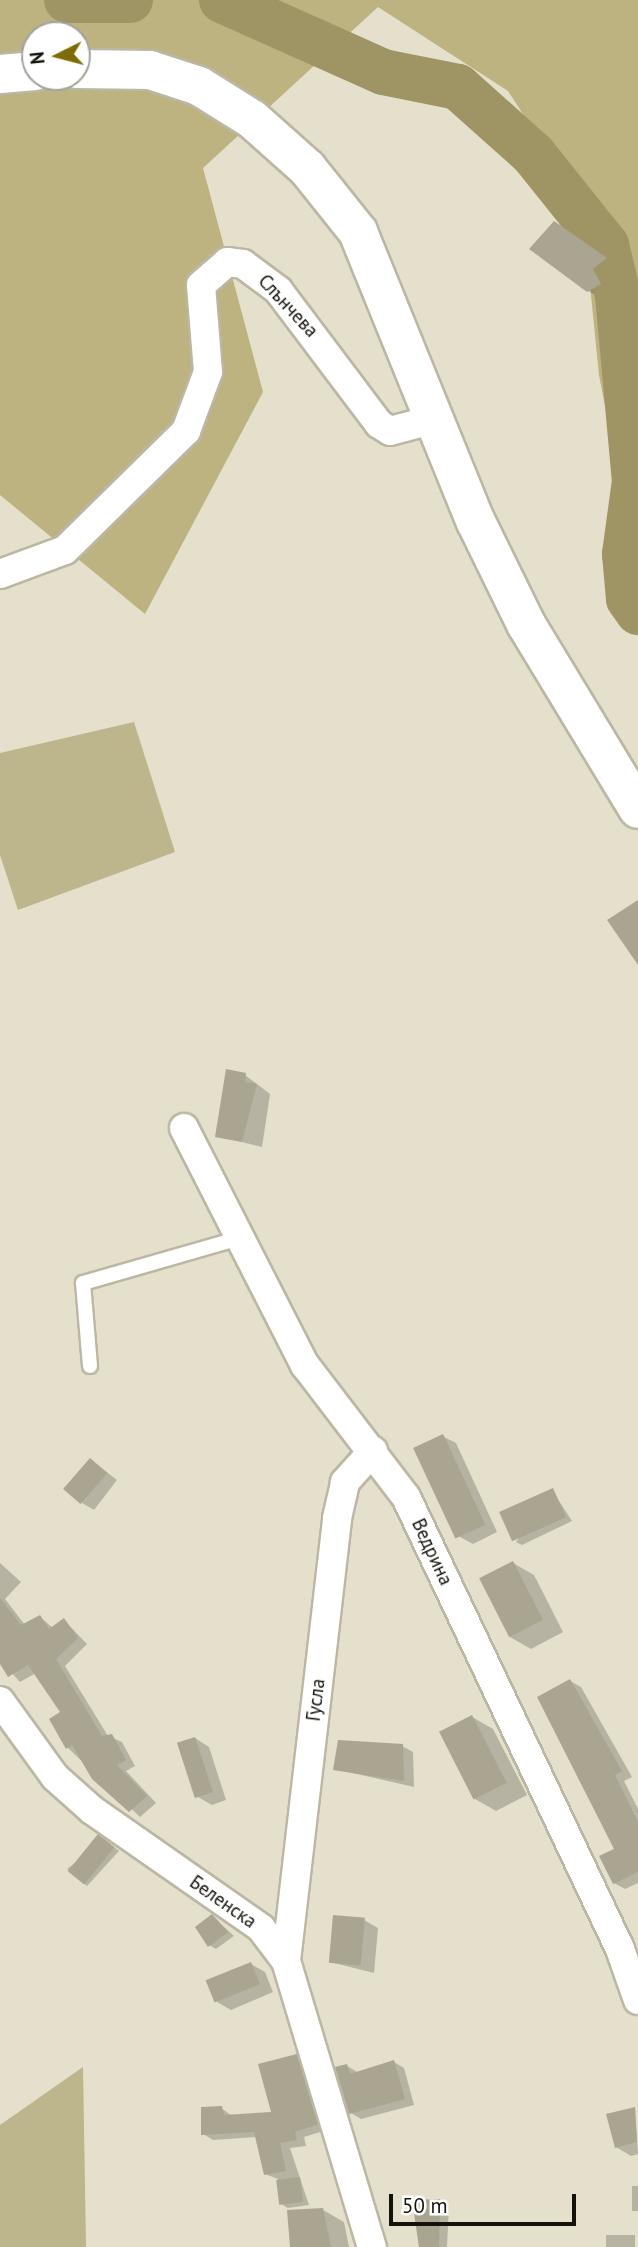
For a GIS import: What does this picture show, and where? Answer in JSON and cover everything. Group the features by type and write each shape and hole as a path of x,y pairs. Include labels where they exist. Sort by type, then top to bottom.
{"main road":[{"path":"91,69 150,71 199,86 252,119 307,168 358,232 435,419 526,624 638,809"},
{"path":"0,74 21,72"}],"street":[{"name":"Слънчева","path":"0,573 65,550 186,431 209,360 201,285 227,262 251,269 278,290 379,425 390,431 435,419"},
{"name":"Ведрина","path":"184,1128 305,1365 406,1497 620,1949 638,2000"},
{"name":"Гусла","path":"286,1961 337,1518 345,1482 373,1451"},
{"name":"Беленска","path":"0,1701 55,1777 83,1802 261,1928 286,1961 372,2247"}],"lane":[{"path":"90,1366 83,1283 240,1238"}],"shaded area":[{"path":"0,0 638,0 638,578 599,375 582,205 508,91 378,7 203,168 263,392 145,614 0,495"},
{"path":"134,722 175,852 18,910 0,855 0,753"},
{"path":"83,2067 86,2247 0,2247 0,2125"}],"building":[{"path":"554,221 607,258 593,269 601,284 587,292 529,249"},
{"path":"638,900 638,965 607,920"},
{"path":"226,1069 246,1073 245,1082 257,1084 242,1142 215,1137"},
{"path":"443,1434 485,1525 455,1539 413,1448"},
{"path":"90,1458 107,1473 80,1504 63,1489"},
{"path":"553,1488 566,1517 512,1541 499,1512"},
{"path":"513,1561 543,1620 509,1637 479,1578"},
{"path":"0,1598 21,1625 40,1615 49,1629 64,1618 78,1638 56,1659 102,1736 112,1734 126,1760 117,1765 147,1796 129,1812 92,1779 72,1745 66,1749 49,1719 60,1712 28,1665 8,1677 0,1664"},
{"path":"570,1679 622,1771 615,1775 638,1822 638,1872 613,1884 599,1856 614,1849 537,1697"},
{"path":"472,1715 507,1783 474,1800 439,1732"},
{"path":"195,1737 213,1792 195,1798 177,1743"},
{"path":"338,1740 403,1744 404,1781 333,1770"},
{"path":"98,1834 114,1847 84,1885 68,1871"},
{"path":"212,1914 228,1932 208,1947 195,1927"},
{"path":"333,1915 365,1918 361,1966 329,1963"},
{"path":"251,1962 260,1984 215,2003 206,1980"},
{"path":"297,2054 318,2124 295,2132 297,2140 280,2143 286,2171 264,2175 254,2132 201,2135 201,2107 222,2106 224,2115 271,2112 258,2064"},
{"path":"394,2060 405,2099 349,2114 335,2067 347,2064 350,2074"},
{"path":"635,2107 637,2142 615,2148 606,2114"},
{"path":"300,2177 303,2202 279,2205 276,2180"},
{"path":"440,2199 439,2247 419,2247 412,2200"},
{"path":"323,2208 331,2247 290,2247 287,2210"}],"waterway":[{"path":"67,0 130,0"},
{"path":"222,0 383,72 458,87 533,154 606,245 618,295 635,481 625,554 629,599 638,612"}]}
